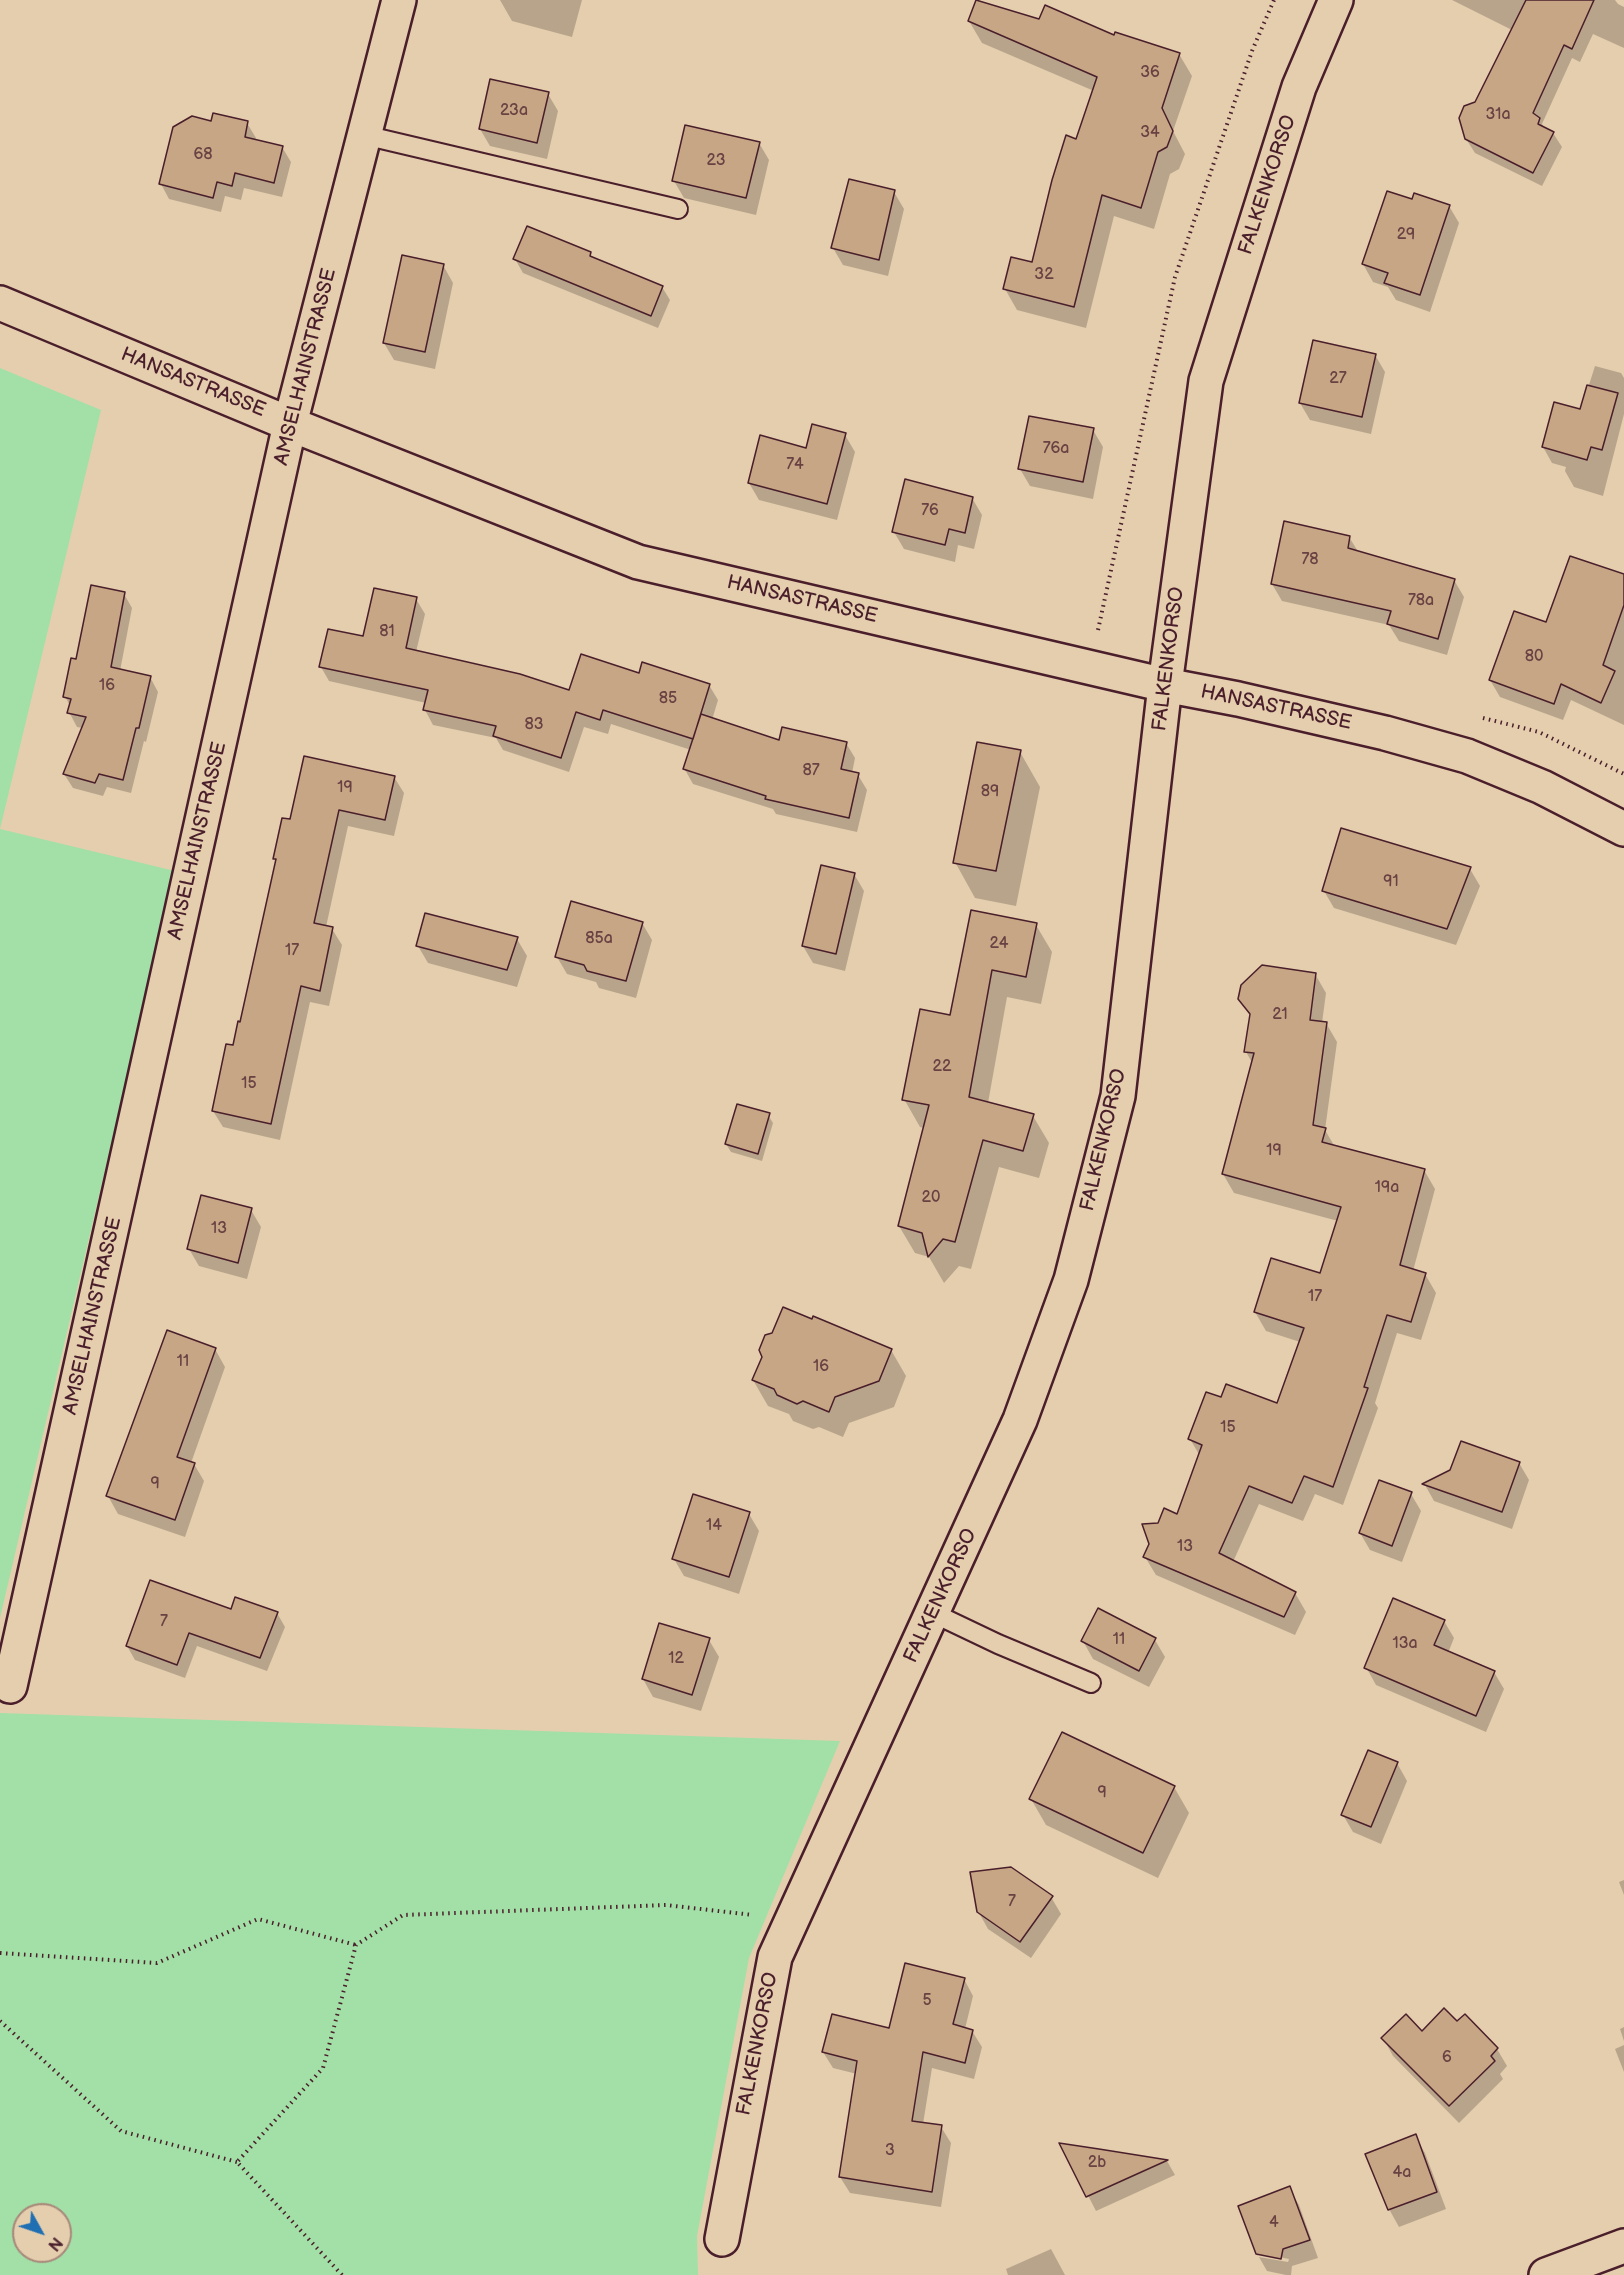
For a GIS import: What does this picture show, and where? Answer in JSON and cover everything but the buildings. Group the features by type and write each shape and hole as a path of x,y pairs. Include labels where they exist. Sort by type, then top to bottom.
{"street":[{"name":"AMSELHAINSTRASSE","path":"10,1686 290,424 399,0"},
{"name":"FALKENKORSO","path":"722,2239 775,1957 1020,1420 1071,1280 1115,1107 1165,685 1206,381 1299,87 1336,0"},
{"name":"HANSASTRASSE","path":"0,303 290,424 638,562 1165,685 1373,730 1467,756 1542,787 1624,829"},
{"path":"1546,2275 1624,2246"}],"lane":[{"path":"364,135 678,209"},
{"path":"933,1613 998,1644 1091,1683"}],"path":[{"path":"1090,667 1175,277 1252,51 1274,0"},
{"path":"237,2162 323,2067 356,1945 404,1915 666,1905 792,1920"},
{"path":"0,1953 157,1963 258,1919 356,1945"},
{"path":"0,2021 122,2131 237,2162 342,2275"}],"green space":[{"path":"0,368 101,410 0,829"},
{"path":"0,829 175,871 0,1618"},
{"path":"0,1713 840,1741 749,1958 697,2236 698,2275 0,2275"}]}
